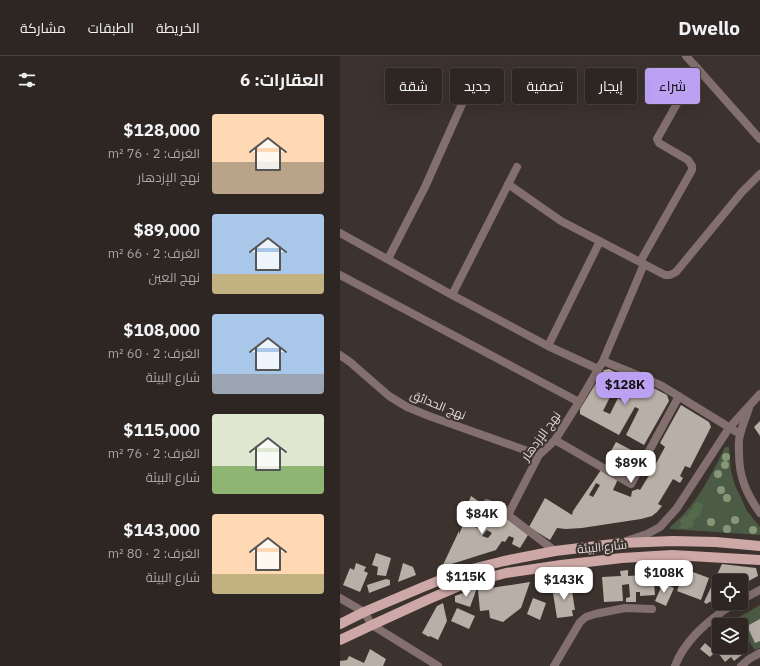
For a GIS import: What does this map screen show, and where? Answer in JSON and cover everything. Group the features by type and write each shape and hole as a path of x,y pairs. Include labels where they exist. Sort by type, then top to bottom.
{"main road":[{"name":"شارع البيئة","path":"340,624 364,612 460,572 504,561 555,551 622,543 673,540 760,546"},
{"name":"شارع البيئة","path":"340,640 429,598 464,584 506,573 630,557 672,555 760,560"}],"street":[{"path":"690,57 697,68"},
{"path":"700,71 760,139"},
{"path":"388,259 425,187 462,104"},
{"name":"نهج الإزدهار","path":"508,515 539,455 555,440 603,361 642,263 692,170 692,166 688,160 659,143 657,139 677,104"},
{"path":"452,295 517,167"},
{"path":"508,184 560,221 665,275 670,275 676,272 742,192 760,174"},
{"path":"340,233 548,346 598,369"},
{"path":"548,346 600,241"},
{"path":"340,275 579,402"},
{"name":"نهج الحدائق","path":"340,355 389,396 407,407 539,455"},
{"path":"603,361 662,386 740,434"},
{"path":"622,543 647,534 660,527 677,508 729,428 760,394"},
{"path":"555,440 632,484 679,396"},
{"path":"750,405 740,434 739,469 750,499 760,513"},
{"path":"487,503 508,515 555,551"},
{"path":"748,596 760,590"},
{"path":"340,598 364,612 372,624 438,666"},
{"path":"558,665 580,622 586,617 624,608 652,609"},
{"path":"675,666 678,656 692,637 708,622 725,610"},
{"path":"741,666 749,659 760,654"}],"green space":[{"path":"725,447 729,447 731,471 735,485 747,511 760,527 760,535 670,529 670,527 695,501"},
{"path":"697,502 701,503 703,506 700,516 693,519 694,524 691,528 679,528 682,523 680,521 683,517 688,515 689,511 693,509 693,505"},
{"path":"760,605 760,648 755,650 748,640 748,618 737,618"}],"building":[{"path":"609,369 621,375 603,411 610,414 618,398 621,400 630,379 642,382 667,395 669,401 644,445 626,435 639,409 635,407 619,435 580,414 580,409 604,370"},
{"path":"681,405 709,422 711,427 690,468 685,466 680,476 683,478 680,483 673,479 658,504 662,506 652,516 582,528 557,528 550,540 529,527 545,498 572,515 573,511 601,470 618,479 613,490 631,497 632,491 638,489 640,490 665,447 660,443","holes":["596,483 600,485 593,497 589,495"]},
{"path":"760,421 760,436 754,427"},
{"path":"616,442 635,452 637,456 626,475 610,466 616,453 611,451"},
{"path":"471,496 481,503 471,525 479,529 491,510 503,516 528,535 520,548 512,544 514,538 509,536 505,542 502,541 496,550 442,567 465,521 462,519","holes":["487,530 492,533 488,538 482,536"]},
{"path":"376,553 391,558 386,576 377,575 378,567 372,565"},
{"path":"356,563 366,567 364,571 368,573 360,592 343,585 350,568 354,570"},
{"path":"403,563 413,567 416,575 398,582"},
{"path":"722,564 756,568 758,576 748,581 748,574 717,574"},
{"path":"685,569 709,578 701,600 677,591"},
{"path":"628,570 628,576 659,574 659,581 654,582 655,595 640,596 640,592 636,592 636,602 626,602 626,598 630,597 629,584 622,585 623,601 604,602 602,577 621,576 620,571"},
{"path":"386,579 390,580 390,585 369,593 367,585"},
{"path":"530,582 521,608 503,622 490,618 489,610 480,611 478,590"},
{"path":"663,583 674,588 666,606 655,601"},
{"path":"569,584 570,591 572,591 575,610 572,610 573,616 557,618 552,587"},
{"path":"712,585 712,601 706,604 704,602"},
{"path":"477,588 470,607 455,602 455,596"},
{"path":"533,598 546,603 540,620 527,614"},
{"path":"443,603 447,621 438,640 422,633 437,606"},
{"path":"457,608 475,616 469,629 451,621"},
{"path":"760,619 760,641 755,643 748,625"},
{"path":"705,643 712,649 713,654 710,657 700,649"},
{"path":"370,649 386,659 383,666 340,666 340,661 347,660 349,656 364,663"},
{"path":"719,654 743,654 734,661 731,657 725,662"}]}
